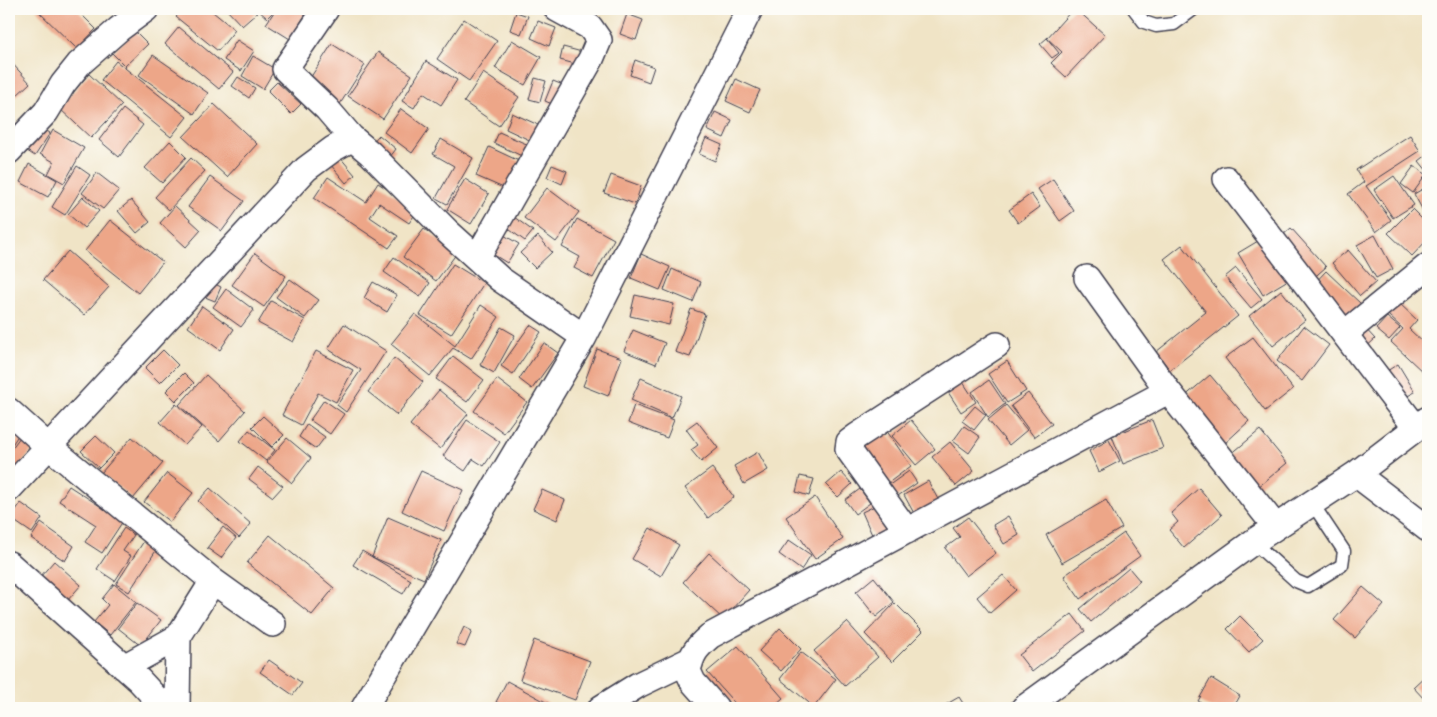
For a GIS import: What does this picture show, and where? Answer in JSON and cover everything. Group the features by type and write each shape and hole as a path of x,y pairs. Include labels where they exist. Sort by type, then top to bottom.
{"street":[{"path":"9,151 46,112 63,84 79,64 119,29 146,9"},
{"path":"326,9 286,69 328,109 351,137 370,153 448,232 500,279 584,337"},
{"path":"477,258 591,59 599,40 590,27 557,9"},
{"path":"364,708 584,337 750,9"},
{"path":"9,489 306,169 351,137"},
{"path":"1024,708 1253,542 1356,474 1422,424 1344,334 1226,179"},
{"path":"1344,334 1428,266"},
{"path":"1087,278 1168,391 1276,526"},
{"path":"907,531 848,449 849,442 997,345"},
{"path":"716,708 694,682 688,671 690,660 697,646 710,636 1168,391"},
{"path":"9,411 49,447 213,581 273,624"},
{"path":"1356,474 1428,529"},
{"path":"9,564 139,680 165,708"},
{"path":"124,667 178,636 213,581"},
{"path":"177,708 178,636"},
{"path":"601,708 638,685 690,660"}],"lane":[{"path":"1134,9 1144,22 1156,26 1174,24 1194,9"},
{"path":"1253,542 1296,581 1308,586 1342,565 1344,551 1312,503"}],"building":[{"path":"36,9 76,9 96,29 77,49"},
{"path":"183,9 216,9 213,12 235,30 218,51 176,17"},
{"path":"226,9 255,9 258,12 242,26"},
{"path":"257,9 276,9 267,18"},
{"path":"276,9 309,9 290,39 266,24"},
{"path":"1073,9 1076,9 1105,35 1066,77 1051,63 1062,52 1047,38"},
{"path":"516,12 528,16 521,34 510,30"},
{"path":"627,14 643,20 636,40 620,34"},
{"path":"464,19 497,41 469,81 437,59"},
{"path":"538,21 556,28 549,46 531,38"},
{"path":"179,27 233,72 219,89 165,44"},
{"path":"135,31 148,44 125,66 112,53"},
{"path":"1047,38 1059,53 1052,58 1040,44"},
{"path":"237,40 254,51 241,71 224,60"},
{"path":"512,40 541,57 525,85 495,68"},
{"path":"332,44 365,65 340,104 307,83"},
{"path":"563,47 582,52 579,65 560,60"},
{"path":"378,52 412,75 383,119 348,96"},
{"path":"153,55 208,93 194,114 139,75"},
{"path":"253,56 275,69 263,89 242,76"},
{"path":"9,60 30,83 16,96 9,88"},
{"path":"635,60 654,67 649,82 630,75"},
{"path":"116,61 187,117 171,137 101,80"},
{"path":"426,61 457,80 441,105 423,93 414,108 402,101"},
{"path":"483,73 519,97 499,126 464,102"},
{"path":"89,74 122,105 91,138 59,108"},
{"path":"238,77 255,88 249,98 232,86"},
{"path":"535,78 546,81 540,102 529,99"},
{"path":"736,79 760,90 750,112 726,101"},
{"path":"553,81 568,87 559,107 545,101"},
{"path":"277,82 301,104 291,114 268,91"},
{"path":"214,104 257,144 227,177 183,137"},
{"path":"123,109 143,125 119,157 99,140"},
{"path":"401,109 429,129 412,153 384,132"},
{"path":"715,112 732,120 724,138 707,130"},
{"path":"512,113 547,129 540,145 506,129"},
{"path":"39,126 50,133 35,156 24,149"},
{"path":"53,130 84,148 64,183 48,174 54,162 40,154"},
{"path":"499,132 531,146 526,158 494,143"},
{"path":"379,135 396,149 387,161 369,146"},
{"path":"1410,135 1420,151 1366,186 1391,220 1376,232 1348,194 1364,182 1356,170"},
{"path":"706,138 722,145 715,161 699,154"},
{"path":"441,139 473,158 447,204 436,198 454,166 433,154"},
{"path":"170,141 186,157 162,183 145,168"},
{"path":"489,147 521,162 508,190 476,176"},
{"path":"1428,154 1428,172 1419,161"},
{"path":"339,156 355,175 346,183 330,164"},
{"path":"191,158 205,171 169,210 155,197"},
{"path":"29,164 57,180 48,197 20,182"},
{"path":"552,165 567,171 562,184 547,177"},
{"path":"77,166 90,175 65,215 52,207"},
{"path":"1414,166 1426,175 1413,193 1401,184"},
{"path":"97,173 119,190 103,209 82,193"},
{"path":"611,175 641,186 635,204 604,193"},
{"path":"1394,176 1414,205 1393,218 1374,190"},
{"path":"210,177 244,201 222,231 188,207"},
{"path":"328,177 366,202 378,183 418,210 409,223 379,203 370,217 398,236 389,248 314,198"},
{"path":"465,179 489,194 471,224 447,209"},
{"path":"1053,179 1074,211 1060,221 1038,189"},
{"path":"1428,186 1428,220 1414,194"},
{"path":"547,188 579,212 556,242 524,218"},
{"path":"1031,194 1040,207 1018,223 1009,210"},
{"path":"83,197 99,211 84,228 68,214"},
{"path":"131,200 150,222 137,233 118,211"},
{"path":"175,206 201,230 186,247 160,223"},
{"path":"1412,209 1428,225 1428,239 1412,256 1388,233"},
{"path":"514,217 533,231 525,241 506,227"},
{"path":"577,219 614,239 593,278 574,268 580,257 562,247"},
{"path":"110,220 163,262 138,293 85,251"},
{"path":"1291,228 1326,267 1310,281 1275,242"},
{"path":"424,229 457,253 436,281 403,257"},
{"path":"502,234 519,244 507,263 491,253"},
{"path":"1375,235 1393,269 1376,278 1357,245"},
{"path":"538,236 552,252 535,268 520,253"},
{"path":"1263,238 1288,280 1263,295 1238,253"},
{"path":"1182,245 1238,316 1170,370 1156,352 1206,312 1164,259"},
{"path":"1348,250 1376,282 1360,296 1332,263"},
{"path":"68,251 109,287 84,315 43,280"},
{"path":"255,253 286,276 264,307 232,285"},
{"path":"641,254 670,267 660,290 631,278"},
{"path":"394,257 430,283 420,297 384,272"},
{"path":"453,264 484,283 451,334 420,315"},
{"path":"1236,268 1262,299 1251,308 1225,277"},
{"path":"672,269 701,282 693,302 664,290"},
{"path":"1326,271 1361,304 1346,319 1311,287"},
{"path":"290,279 319,300 305,318 276,297"},
{"path":"207,280 221,287 215,301 200,295"},
{"path":"373,282 397,295 387,312 364,298"},
{"path":"226,289 254,310 241,327 213,307"},
{"path":"1281,290 1305,320 1273,346 1249,316"},
{"path":"635,295 674,304 669,325 630,316"},
{"path":"271,301 305,320 293,342 258,323"},
{"path":"1399,303 1417,320 1409,329 1428,347 1428,368 1424,373 1391,342 1403,329 1388,315"},
{"path":"481,305 499,317 471,359 453,348 430,376 391,344 415,314 455,346"},
{"path":"202,306 234,329 220,350 188,327"},
{"path":"691,309 705,314 690,357 675,352"},
{"path":"1387,317 1400,328 1389,340 1376,329"},
{"path":"344,324 386,351 346,412 337,405 361,370 328,349"},
{"path":"530,325 541,332 513,374 501,366"},
{"path":"1304,326 1329,345 1302,381 1277,361"},
{"path":"1363,326 1375,339 1364,349 1353,337"},
{"path":"501,327 515,335 494,373 480,365"},
{"path":"633,330 665,343 656,364 624,351"},
{"path":"1253,337 1293,389 1265,411 1225,358"},
{"path":"544,343 558,353 532,389 519,379"},
{"path":"597,349 622,358 608,396 583,386"},
{"path":"163,350 178,365 160,383 145,368"},
{"path":"316,351 353,370 336,402 318,393 301,425 282,415"},
{"path":"453,356 484,380 467,402 436,379"},
{"path":"394,358 423,382 397,415 368,392"},
{"path":"1007,361 1026,391 1007,403 988,374"},
{"path":"1398,364 1415,392 1404,398 1387,371"},
{"path":"184,373 194,383 176,401 166,391"},
{"path":"206,375 245,411 219,441 179,405"},
{"path":"1210,375 1249,421 1223,445 1183,398"},
{"path":"641,378 681,396 672,418 631,400"},
{"path":"497,379 527,402 504,433 474,411"},
{"path":"961,379 976,402 961,412 946,389"},
{"path":"989,380 1005,404 988,417 972,392"},
{"path":"439,390 468,414 440,449 410,425"},
{"path":"1028,393 1052,424 1034,437 1011,406"},
{"path":"324,400 344,414 330,434 310,420"},
{"path":"176,404 202,427 185,445 160,422"},
{"path":"634,405 674,420 667,438 628,423"},
{"path":"1006,405 1027,430 1009,445 988,420"},
{"path":"975,406 986,415 974,430 962,421"},
{"path":"263,416 284,435 272,447 252,427"},
{"path":"467,420 500,442 484,466 473,459 465,471 443,456"},
{"path":"911,420 935,449 916,465 892,436"},
{"path":"1152,420 1163,448 1123,464 1112,436"},
{"path":"697,421 718,448 701,462 691,450 698,445 686,429"},
{"path":"307,424 325,437 316,449 299,437"},
{"path":"964,426 980,437 969,453 953,441"},
{"path":"9,427 19,434 9,449"},
{"path":"884,427 911,466 883,487 853,450"},
{"path":"249,430 275,450 266,461 240,441"},
{"path":"1260,430 1287,463 1257,488 1230,455"},
{"path":"96,436 114,453 99,468 81,451"},
{"path":"20,437 34,448 18,468 9,461 9,452"},
{"path":"132,437 163,463 133,499 101,473"},
{"path":"287,438 311,458 292,483 267,462"},
{"path":"1109,440 1120,461 1099,472 1089,451"},
{"path":"950,442 974,471 956,486 932,457"},
{"path":"758,452 768,470 744,484 734,466"},
{"path":"258,467 283,486 273,497 249,479"},
{"path":"712,468 734,497 708,518 685,488"},
{"path":"421,471 463,490 444,531 402,511"},
{"path":"909,471 917,483 889,502 881,491"},
{"path":"841,472 852,484 838,497 826,485"},
{"path":"167,473 193,493 170,522 144,502"},
{"path":"800,476 814,479 809,496 796,492"},
{"path":"928,481 940,503 916,517 904,495"},
{"path":"69,486 123,521 102,553 85,542 96,525 59,501"},
{"path":"210,488 251,524 239,538 198,501"},
{"path":"1199,488 1222,515 1184,548 1169,530 1178,522 1171,513"},
{"path":"860,489 870,503 855,514 845,500"},
{"path":"542,490 565,500 557,520 533,509"},
{"path":"815,497 843,539 815,559 786,517"},
{"path":"1106,500 1122,528 1062,563 1046,535"},
{"path":"21,503 42,518 32,533 10,518"},
{"path":"879,504 891,530 873,537 862,512"},
{"path":"1008,516 1019,535 1004,544 993,525"},
{"path":"388,517 441,540 424,579 372,557"},
{"path":"968,517 996,553 966,576 945,548 960,537 953,528"},
{"path":"41,523 74,546 65,561 31,538"},
{"path":"223,527 236,538 221,558 207,548"},
{"path":"124,528 134,535 123,551 131,556 115,581 97,569"},
{"path":"650,528 679,545 661,576 632,559"},
{"path":"1124,533 1140,556 1080,599 1064,576"},
{"path":"270,535 334,588 312,615 247,563"},
{"path":"789,540 811,555 801,570 779,554"},
{"path":"144,541 157,549 129,592 116,584"},
{"path":"362,551 411,580 403,594 353,565"},
{"path":"709,553 749,590 723,619 683,582"},
{"path":"54,561 81,585 67,601 40,577"},
{"path":"1129,568 1140,581 1091,622 1080,609"},
{"path":"1003,575 1016,590 990,613 977,597"},
{"path":"874,577 894,602 876,617 856,592"},
{"path":"114,584 136,602 110,635 94,622 108,605 102,599"},
{"path":"1363,587 1384,605 1355,638 1334,620"},
{"path":"137,603 161,620 141,646 118,628"},
{"path":"895,603 923,631 892,662 865,634"},
{"path":"1072,614 1085,631 1032,672 1019,655"},
{"path":"1240,616 1263,639 1249,652 1227,629"},
{"path":"847,622 878,657 845,686 814,651"},
{"path":"464,627 472,631 465,647 456,644"},
{"path":"780,628 801,649 781,671 759,651"},
{"path":"534,640 590,661 575,700 520,680"},
{"path":"738,646 783,698 771,708 739,708 707,672"},
{"path":"801,652 836,679 814,707 780,679"},
{"path":"269,660 302,683 293,695 260,672"},
{"path":"1428,673 1428,697 1425,700 1413,687"},
{"path":"1211,678 1240,696 1233,708 1211,708 1198,701"},
{"path":"507,681 555,707 508,708 496,702"},
{"path":"959,697 966,708 940,708"}]}
